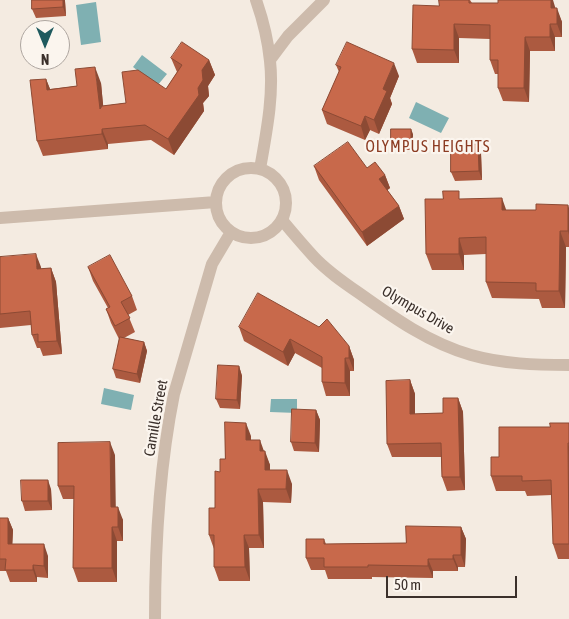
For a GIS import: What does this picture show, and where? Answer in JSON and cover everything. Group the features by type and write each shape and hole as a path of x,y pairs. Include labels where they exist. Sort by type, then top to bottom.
{"street":[{"path":"256,0 267,39 270,60 267,125 260,169"},
{"path":"270,60 293,31 324,0"},
{"path":"260,169 270,173 284,189 285,210 282,220 274,229 259,236 242,236 231,232 223,224 218,214 216,202 218,192 222,182 239,170 260,169"},
{"path":"0,218 216,202"},
{"name":"Olympus Drive","path":"282,220 326,268 393,318 425,337 471,355 495,360 516,363 569,365"},
{"name":"Camille Street","path":"155,619 156,534 173,400 212,264 231,232"}],"water":[{"path":"96,2 101,42 81,45 76,5"},
{"path":"142,55 167,74 157,86 133,67"},
{"path":"416,102 449,118 441,133 409,118"},
{"path":"104,388 134,395 131,410 101,404"},
{"path":"271,399 297,399 297,413 270,412"}],"building":[{"path":"32,0 63,0 63,7 32,9"},
{"path":"439,0 469,0 469,3 498,3 498,0 551,0 551,8 557,8 557,24 550,24 550,37 525,37 524,88 498,88 498,60 490,60 490,25 454,24 454,50 412,49 413,5 439,6"},
{"path":"182,42 209,60 202,70 203,80 198,88 199,95 168,139 145,125 102,129 102,134 37,141 30,80 46,79 47,90 77,86 75,69 95,67 100,109 102,106 126,103 122,72 138,70 166,89 182,65 171,58"},
{"path":"347,42 394,63 383,89 387,91 374,120 365,116 361,126 322,110 341,67 336,65"},
{"path":"391,129 411,129 411,145 391,145"},
{"path":"348,142 367,168 375,162 385,175 379,179 399,206 362,232 314,166"},
{"path":"451,144 478,144 479,171 451,172"},
{"path":"443,191 459,191 459,199 502,198 502,210 536,210 536,204 568,205 568,231 560,231 559,291 536,291 536,283 486,282 486,237 459,238 459,254 426,254 425,199 443,199"},
{"path":"36,254 37,269 51,268 57,341 38,342 38,334 32,335 30,311 0,314 0,257"},
{"path":"110,255 132,296 121,302 130,318 115,326 106,309 110,307 88,267"},
{"path":"258,293 319,327 327,319 349,346 349,358 345,358 345,383 322,382 322,357 290,339 283,352 239,327"},
{"path":"120,337 144,342 137,374 113,369"},
{"path":"218,365 239,366 237,400 216,399"},
{"path":"410,380 410,414 443,413 443,398 458,398 460,477 442,477 441,443 387,444 386,381"},
{"path":"292,409 316,410 315,443 291,442"},
{"path":"225,422 246,423 246,440 260,440 260,451 265,451 265,470 287,470 286,489 258,489 259,535 244,535 245,567 214,567 214,535 209,535 209,508 215,508 215,471 220,472 220,459 225,459"},
{"path":"550,423 569,423 569,544 553,544 551,480 522,481 522,476 491,476 491,457 499,457 499,427 550,427"},
{"path":"110,442 111,507 118,507 118,527 112,527 112,568 73,568 74,486 58,486 58,443"},
{"path":"21,480 48,480 48,501 22,501"},
{"path":"0,518 8,518 8,544 44,544 44,566 33,565 33,570 5,570 6,559 0,559"},
{"path":"406,526 461,527 461,555 453,555 453,559 428,559 428,566 368,565 368,567 324,567 324,558 306,558 306,539 324,539 324,544 406,543"}],"district":[{"name":"OLYMPUS HEIGHTS","path":"428,147"}]}
